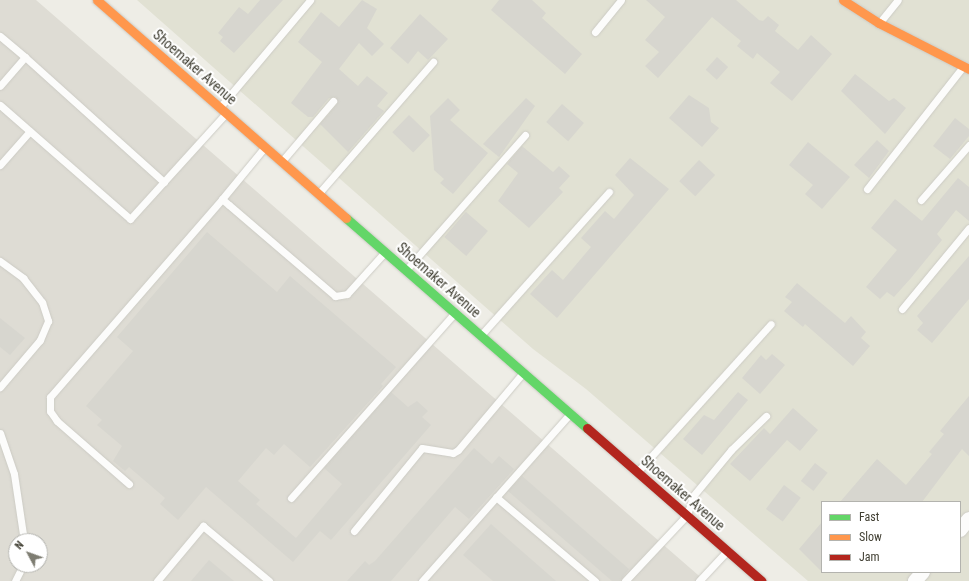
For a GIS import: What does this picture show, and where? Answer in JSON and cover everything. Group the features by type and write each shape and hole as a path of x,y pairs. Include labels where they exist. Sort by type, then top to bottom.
{"main road":[{"name":"Shoemaker Avenue","path":"97,0 762,581"},
{"path":"843,0 878,23 966,67"}],"street":[{"path":"961,529 969,519"},
{"path":"915,581 922,573"}],"lane":[{"path":"0,105 127,218 164,182 310,0"},
{"path":"595,32 621,0"},
{"path":"878,23 898,0"},
{"path":"0,36 164,182"},
{"path":"0,86 25,57"},
{"path":"319,194 433,62"},
{"path":"867,188 966,67"},
{"path":"282,162 332,101"},
{"path":"0,165 30,131"},
{"path":"406,270 525,135"},
{"path":"921,200 969,145"},
{"path":"129,484 57,421 50,412 50,397 222,199 265,147"},
{"path":"481,335 609,192"},
{"path":"222,199 335,296 347,294 385,251"},
{"path":"902,309 969,228"},
{"path":"0,261 23,278 42,302 48,321 40,340 0,387"},
{"path":"291,498 455,312"},
{"path":"638,472 770,324"},
{"path":"354,531 422,448 453,453 458,450 524,372"},
{"path":"422,581 571,413"},
{"path":"625,581 686,514 693,496 766,416"},
{"path":"0,433 14,474 23,533"},
{"path":"496,497 595,581"},
{"path":"157,581 203,526 269,581"},
{"path":"699,581 728,551"}],"shaded area":[{"path":"0,0 36,0 705,581 0,581"},
{"path":"137,0 969,0 969,581 808,581 586,389 533,349"}],"building":[{"path":"260,0 283,0 234,53 220,41 223,37 218,33 239,7 248,14"},
{"path":"362,0 377,9 367,28 384,44 372,56 359,43 339,69 358,86 367,76 388,93 377,106 384,111 348,152 320,124 337,104 336,97 329,98 313,117 308,117 291,103 322,62 298,42 321,12 339,27"},
{"path":"499,0 532,0 546,13 542,18 582,54 565,74 491,10"},
{"path":"646,0 736,0 759,20 763,21 768,16 779,25 775,31 798,50 811,35 832,54 792,101 770,83 780,72 757,53 753,59 737,46 741,41 712,17 658,78 645,66 659,52 645,40 665,17"},
{"path":"420,14 448,39 428,60 418,51 408,64 390,48"},
{"path":"717,57 728,67 717,80 706,70"},
{"path":"855,74 889,101 894,98 906,108 885,134 841,91"},
{"path":"689,95 709,108 711,122 719,128 702,147 669,118"},
{"path":"448,98 460,110 450,120 488,153 453,194 440,183 444,179 434,170 430,116"},
{"path":"526,98 535,106 499,157 483,144"},
{"path":"562,104 584,123 568,141 546,122"},
{"path":"409,115 430,135 413,152 392,132"},
{"path":"955,118 969,129 969,136 950,159 933,146"},
{"path":"877,140 889,151 869,178 854,165"},
{"path":"808,142 850,177 822,209 805,194 813,185 789,165"},
{"path":"522,146 553,172 559,166 570,176 559,188 563,192 529,228 498,201 518,173 507,164"},
{"path":"630,158 669,189 557,318 530,294 552,270 563,280 591,247 581,238 605,211 614,219 634,195 615,175"},
{"path":"699,160 715,175 695,196 679,181"},
{"path":"958,178 969,187 969,221 956,210 937,234 942,240 911,278 894,297 887,292 880,299 866,287 897,250 871,228 895,199 922,221"},
{"path":"466,212 488,231 466,256 444,237"},
{"path":"207,232 277,292 290,276 396,367 381,384 383,386 310,467 284,444 274,455 266,448 238,481 260,500 256,504 296,538 342,484 324,468 391,392 408,407 417,401 428,411 422,417 431,425 331,540 320,531 293,562 206,487 178,520 160,504 165,498 129,467 125,471 113,461 122,446 97,425 102,420 86,406 133,351 117,337"},
{"path":"969,256 969,299 932,343 917,330 923,323 917,316"},
{"path":"797,283 845,323 851,316 866,332 861,338 870,346 853,366 805,324 803,327 784,311 792,302 785,297"},
{"path":"0,318 25,338 10,355 0,347"},
{"path":"772,354 785,365 760,394 742,378 761,355 766,360"},
{"path":"738,392 748,400 702,455 683,439 704,415 714,420"},
{"path":"969,396 969,456 962,449 923,501 841,501 877,459 906,485 932,454 929,452 944,434 940,431"},
{"path":"793,408 818,430 800,451 787,440 750,481 730,464 764,428 770,434"},
{"path":"474,448 492,464 499,456 514,469 469,519 455,507 391,581 347,581 365,561 369,565 375,561"},
{"path":"815,463 828,473 813,491 801,481"},
{"path":"522,476 629,569 620,581 612,581 508,491"},
{"path":"784,485 801,498 783,522 766,509"},
{"path":"821,523 821,571 799,549"},
{"path":"491,524 556,581 493,581 463,555"},
{"path":"209,560 234,581 191,581"}],"traffic: fast":[{"path":"346,218 587,428"}],"traffic: slow":[{"path":"97,0 346,218"},
{"path":"843,0 879,23 969,69"}],"traffic: jam":[{"path":"587,428 762,581"}]}
